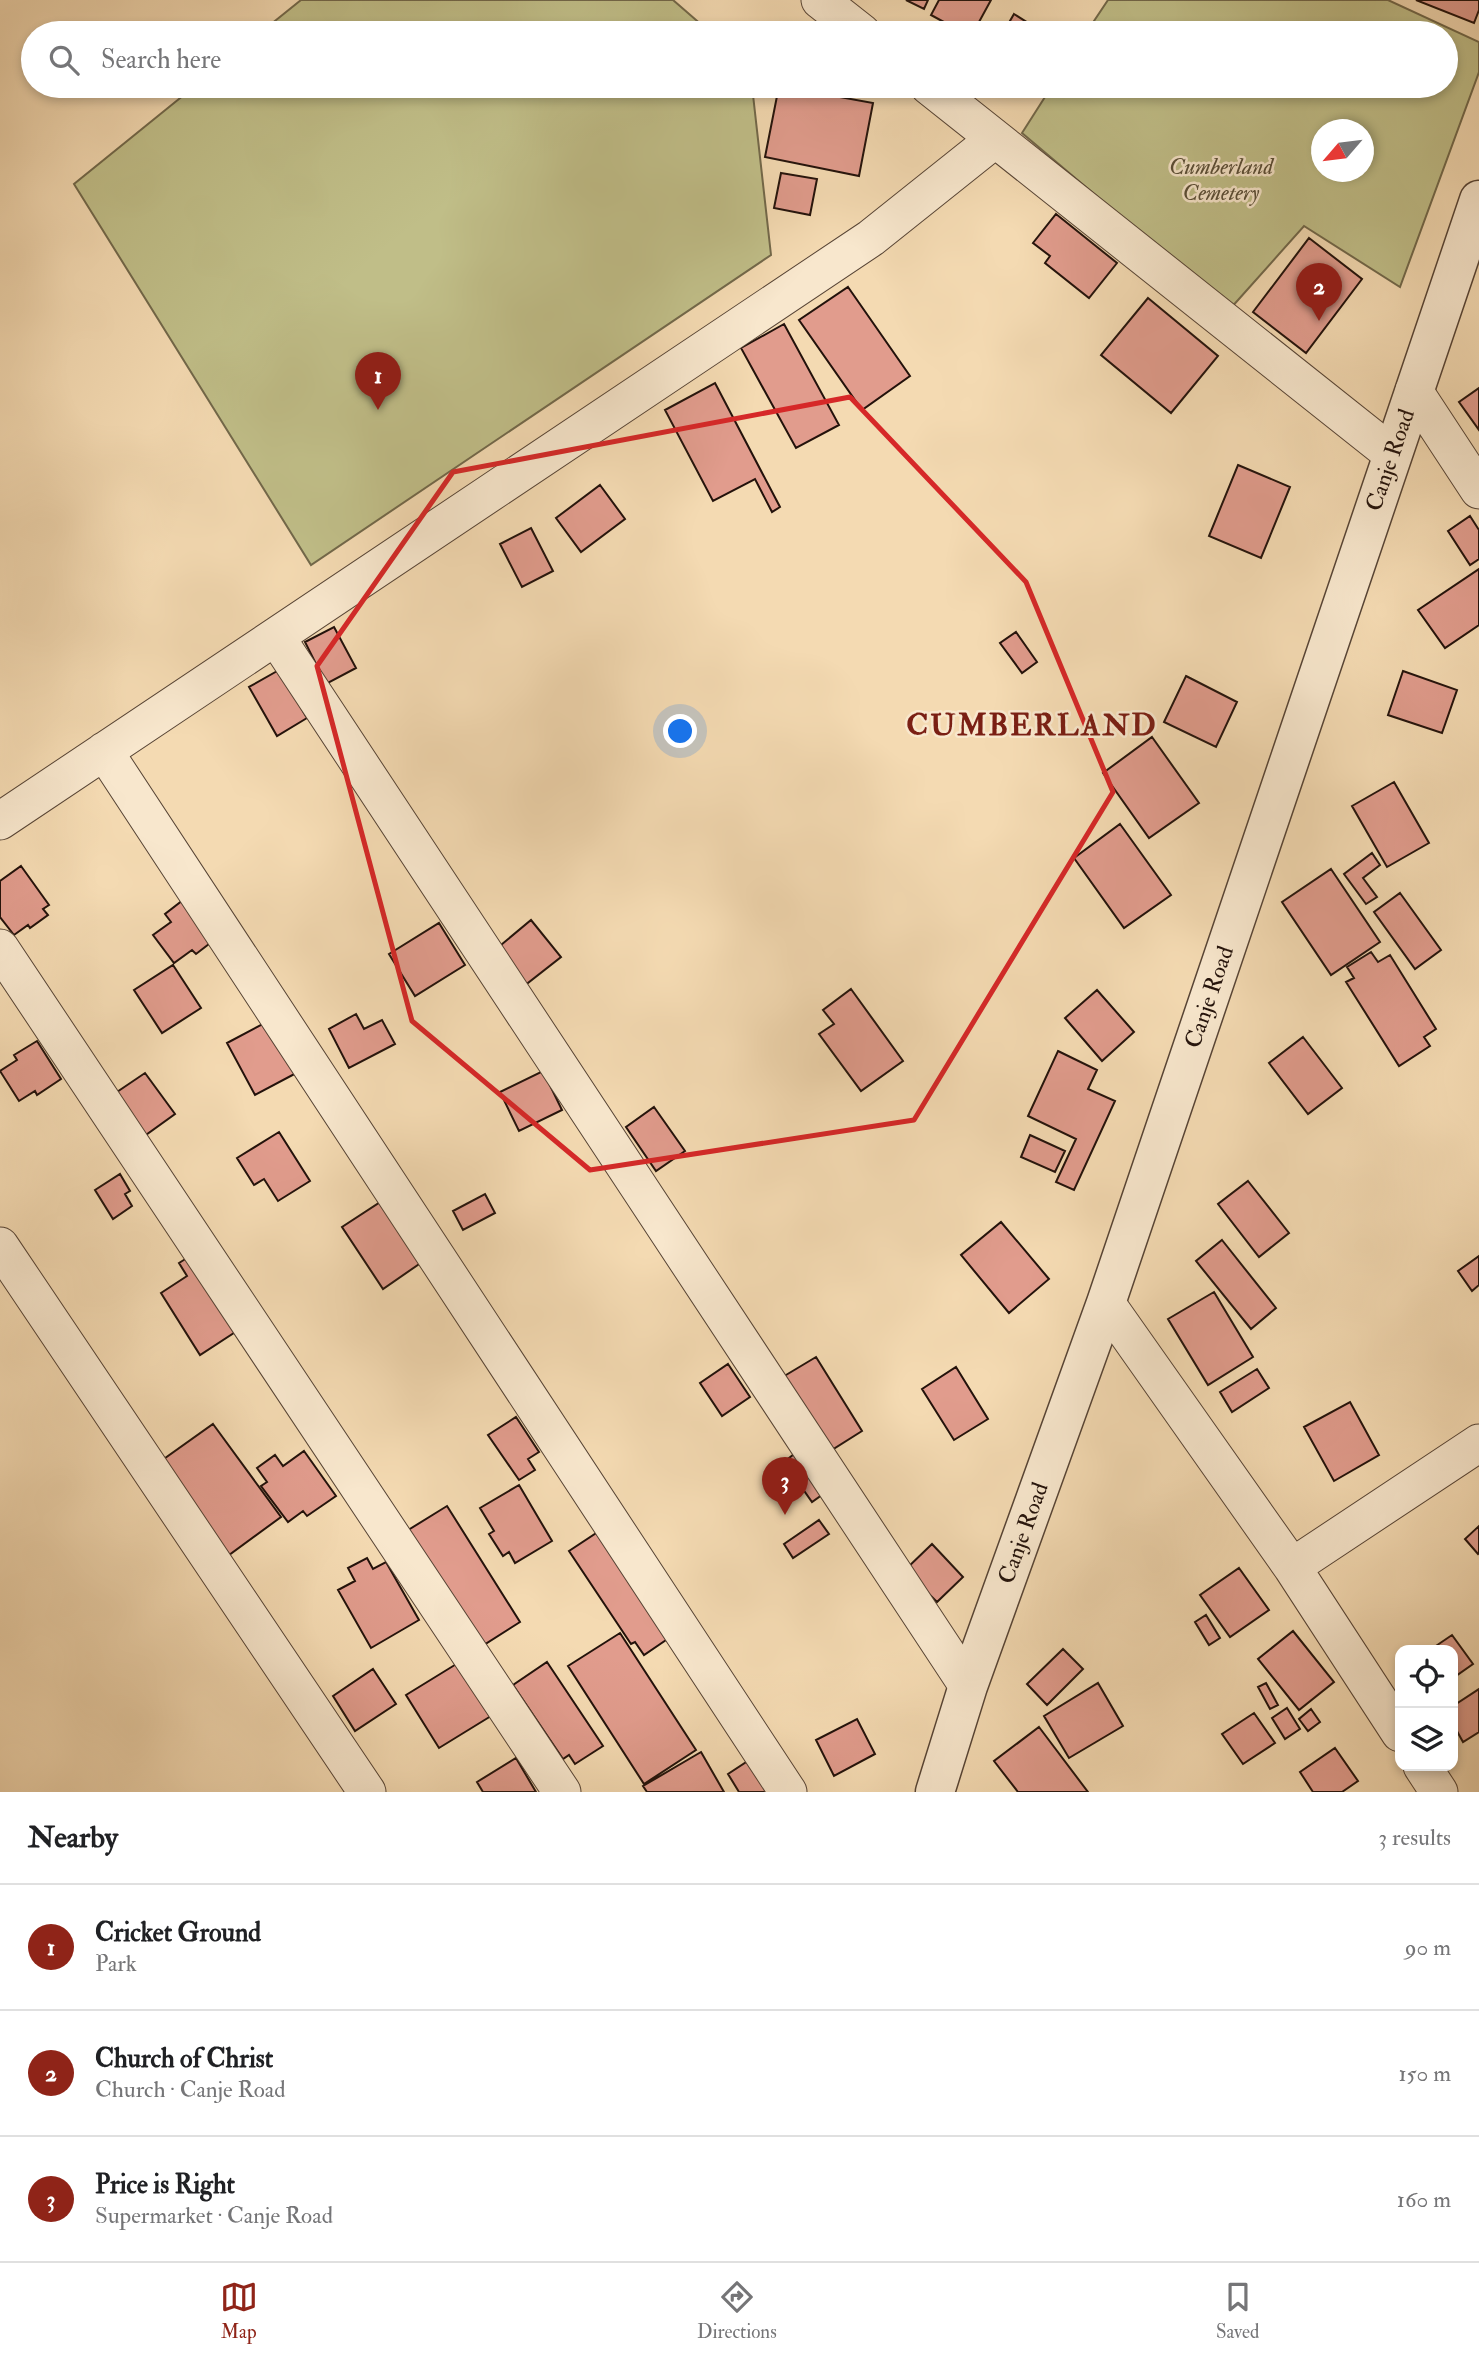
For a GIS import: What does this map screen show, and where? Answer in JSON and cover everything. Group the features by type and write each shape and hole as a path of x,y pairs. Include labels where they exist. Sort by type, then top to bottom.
{"street":[{"path":"820,0 847,21"},
{"path":"944,98 1392,454"},
{"path":"0,821 871,238 995,139"},
{"name":"Canje Road","path":"934,1792 968,1686 1106,1303 1479,200"},
{"path":"1414,391 1479,490"},
{"path":"276,637 968,1686"},
{"path":"104,751 788,1792"},
{"path":"0,948 562,1792"},
{"path":"0,1246 367,1792"},
{"path":"1106,1303 1292,1567 1395,1725"},
{"path":"1292,1567 1479,1443"},
{"path":"1425,1771 1439,1792"}],"highlighted area":[{"path":"850,397 1026,582 1113,792 914,1120 590,1170 412,1021 317,666 453,472"}],"green space":[{"path":"301,0 673,0 697,21 275,21"},
{"name":"Cumberland Cemetery","path":"1108,0 1388,0 1434,21 1094,21"},
{"name":"Cumberland Cemetery","path":"1458,32 1479,42 1479,72 1400,287 1304,226 1230,309 1022,133 1044,98 1458,98"},
{"path":"180,98 753,98 771,255 311,565 74,184"}],"building":[{"path":"906,0 928,0 924,9"},
{"path":"939,0 991,0 980,21 942,21 931,15"},
{"path":"1416,0 1479,0 1479,10 1474,23"},
{"path":"1014,14 1025,21 1010,21"},
{"path":"777,98 845,98 873,103 859,176 765,157"},
{"path":"781,173 817,179 810,215 774,208"},
{"path":"1056,214 1117,263 1089,298 1045,263 1050,256 1033,243"},
{"path":"1309,238 1362,279 1306,353 1253,312"},
{"path":"848,287 910,376 862,410 799,320"},
{"path":"1148,298 1218,356 1171,413 1101,355"},
{"path":"784,324 839,425 796,448 741,348"},
{"path":"715,383 780,507 772,512 755,479 713,501 665,410"},
{"path":"1479,388 1479,430 1459,402"},
{"path":"1238,465 1290,487 1261,558 1209,536"},
{"path":"600,485 625,519 581,552 556,518"},
{"path":"1470,516 1479,530 1479,559 1470,565 1448,531"},
{"path":"531,528 553,571 522,587 500,544"},
{"path":"1479,569 1479,625 1445,648 1418,610"},
{"path":"334,627 356,668 326,684 305,642"},
{"path":"1016,632 1037,662 1022,673 1000,643"},
{"path":"279,670 307,718 277,736 249,687"},
{"path":"1403,671 1457,690 1442,733 1388,715"},
{"path":"1186,676 1237,702 1216,747 1164,722"},
{"path":"1152,737 1199,803 1149,838 1103,773"},
{"path":"1394,782 1429,843 1387,867 1352,806"},
{"path":"1120,824 1171,895 1124,928 1074,858"},
{"path":"1372,853 1380,865 1363,878 1377,897 1366,904 1344,874"},
{"path":"21,866 49,905 43,909 48,915 14,935 0,917 0,881"},
{"path":"1331,869 1380,942 1331,975 1282,902"},
{"path":"1400,893 1441,950 1415,969 1374,912"},
{"path":"187,897 218,937 196,954 192,950 174,963 153,935 171,922 165,914"},
{"path":"531,920 561,957 524,986 495,950"},
{"path":"439,923 465,965 415,996 389,954"},
{"path":"1371,952 1378,962 1390,955 1436,1029 1424,1037 1430,1046 1399,1066 1346,982 1354,978 1347,967"},
{"path":"173,965 201,1008 162,1033 134,990"},
{"path":"851,989 903,1061 861,1091 819,1034 834,1024 823,1010"},
{"path":"1097,990 1134,1032 1102,1061 1065,1018"},
{"path":"356,1014 364,1029 382,1020 395,1044 349,1068 329,1029"},
{"path":"274,1018 302,1070 255,1095 227,1043"},
{"path":"1303,1037 1342,1088 1308,1114 1269,1063"},
{"path":"37,1041 61,1079 37,1095 35,1091 19,1101 0,1071 17,1060 14,1055"},
{"path":"1058,1051 1097,1070 1088,1089 1115,1101 1074,1190 1056,1182 1076,1139 1028,1116"},
{"path":"543,1071 562,1110 519,1131 500,1092"},
{"path":"145,1073 175,1114 143,1137 114,1094"},
{"path":"654,1107 685,1151 656,1171 626,1127"},
{"path":"279,1132 310,1181 278,1201 264,1179 254,1185 237,1158"},
{"path":"1030,1135 1065,1151 1055,1172 1021,1157"},
{"path":"120,1174 130,1191 125,1194 132,1206 113,1219 95,1190"},
{"path":"1248,1181 1289,1233 1259,1257 1218,1204"},
{"path":"485,1194 495,1213 463,1230 453,1211"},
{"path":"385,1199 425,1260 383,1289 342,1227"},
{"path":"1001,1222 1049,1279 1009,1313 961,1255"},
{"path":"1222,1240 1276,1308 1251,1329 1196,1261"},
{"path":"195,1253 243,1327 200,1355 161,1293 187,1276 179,1263"},
{"path":"1479,1256 1479,1285 1472,1291 1458,1271"},
{"path":"1214,1292 1253,1357 1208,1385 1168,1319"},
{"path":"816,1357 862,1431 827,1453 781,1378"},
{"path":"728,1364 750,1397 722,1416 700,1383"},
{"path":"956,1367 988,1419 954,1440 922,1389"},
{"path":"1257,1369 1269,1388 1232,1412 1220,1392"},
{"path":"1350,1402 1379,1455 1334,1481 1304,1427"},
{"path":"516,1417 539,1452 528,1459 535,1470 519,1480 488,1435"},
{"path":"213,1424 281,1517 229,1555 161,1461"},
{"path":"304,1451 336,1496 307,1516 303,1511 288,1522 261,1486 267,1482 257,1468 275,1455 283,1466"},
{"path":"798,1451 826,1492 812,1502 784,1462"},
{"path":"519,1485 552,1541 515,1563 509,1552 503,1556 489,1534 494,1531 480,1508"},
{"path":"447,1506 520,1622 479,1648 405,1532"},
{"path":"819,1520 829,1534 793,1558 784,1544"},
{"path":"607,1526 669,1638 644,1655 635,1642 631,1644 569,1551"},
{"path":"1479,1526 1479,1553 1478,1554 1465,1539"},
{"path":"932,1544 963,1577 937,1602 905,1570"},
{"path":"367,1558 373,1569 386,1562 419,1620 371,1648 338,1590 355,1581 348,1568"},
{"path":"1239,1568 1269,1610 1230,1637 1200,1595"},
{"path":"1206,1615 1220,1638 1209,1645 1195,1622"},
{"path":"1293,1631 1334,1682 1299,1710 1258,1659"},
{"path":"620,1633 696,1750 644,1784 568,1666"},
{"path":"1452,1635 1473,1664 1458,1674 1458,1645 1437,1645"},
{"path":"1063,1649 1083,1669 1047,1705 1027,1684"},
{"path":"547,1662 603,1746 575,1764 569,1755 563,1759 513,1685"},
{"path":"458,1663 491,1716 439,1748 406,1695"},
{"path":"373,1669 396,1704 355,1731 333,1696"},
{"path":"1098,1683 1123,1726 1069,1758 1044,1716"},
{"path":"1266,1683 1278,1705 1270,1709 1258,1687"},
{"path":"1479,1689 1479,1732 1463,1742 1458,1733 1458,1703"},
{"path":"1287,1708 1300,1729 1285,1739 1272,1718"},
{"path":"1311,1709 1320,1722 1308,1731 1299,1719"},
{"path":"1254,1713 1275,1743 1243,1764 1222,1734"},
{"path":"857,1719 875,1754 834,1776 816,1740"},
{"path":"1039,1727 1088,1792 1018,1792 994,1761"},
{"path":"1335,1748 1358,1781 1342,1792 1313,1792 1300,1772"},
{"path":"701,1752 724,1792 647,1792 643,1786"},
{"path":"754,1757 775,1792 739,1792 728,1774"},
{"path":"516,1758 536,1792 483,1792 477,1782"}],"place":[{"name":"Church of Christ","path":"1319,321"},
{"name":"Cricket Ground","path":"378,410"},
{"name":"Price is Right","path":"785,1515"}],"district":[{"name":"CUMBERLAND","path":"1032,725"}]}
